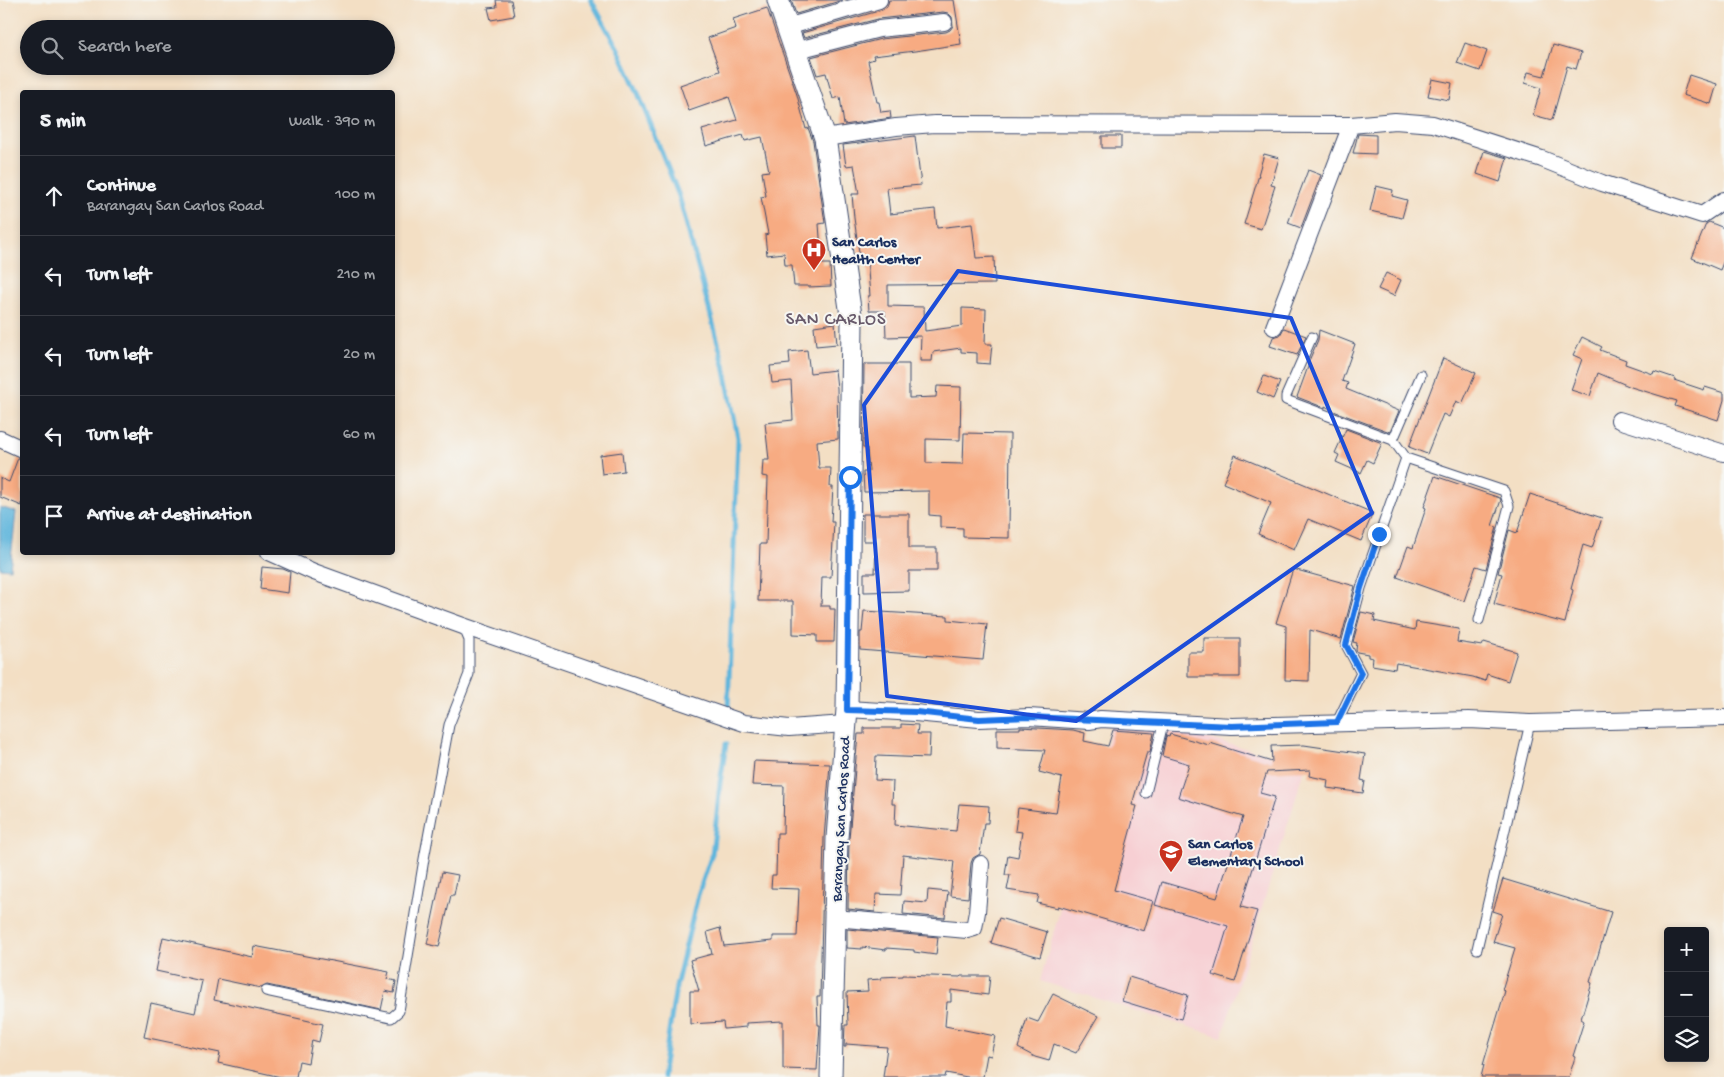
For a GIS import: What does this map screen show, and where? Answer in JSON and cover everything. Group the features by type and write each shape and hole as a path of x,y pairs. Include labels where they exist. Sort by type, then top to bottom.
{"street":[{"name":"Barangay San Carlos Road","path":"778,0 825,138 852,322 846,717 837,838 831,1077"},
{"path":"786,27 880,0"},
{"path":"794,51 879,29 944,22"},
{"path":"825,138 896,127 934,124 1351,125 1395,121 1433,124 1542,159 1602,182 1702,215 1724,200"},
{"path":"1274,327 1351,125"},
{"path":"1619,420 1724,454"},
{"path":"0,439 20,448"},
{"path":"276,555 314,572 462,626 744,723 789,728 846,717 916,712 979,719 1029,717 1232,726 1337,722 1469,720 1530,723 1724,718"},
{"path":"835,918 967,930 974,928 981,864"}],"lane":[{"path":"1312,337 1286,396 1286,400 1393,440 1406,458 1504,491 1509,506 1479,620"},
{"path":"1393,440 1421,375"},
{"path":"1337,722 1361,673 1346,645 1361,588 1406,458"},
{"path":"266,991 391,1018 399,1011 424,859 449,725 469,674 469,640 462,626"},
{"path":"1477,949 1530,723"},
{"path":"1146,793 1163,724"}],"highlighted area":[{"path":"958,271 1291,318 1372,513 1076,721 887,696 864,405"}],"shaded area":[{"name":"San Carlos Elementary School","path":"1115,713 1306,765 1222,1037 1040,981"}],"water":[{"path":"0,507 16,512 10,569 0,568"}],"building":[{"path":"496,0 511,0 514,16 491,20 488,8 497,7"},
{"path":"791,0 843,0 796,14"},
{"path":"889,0 954,0 961,44 873,56 874,59 868,61 877,102 879,102 881,112 890,111 891,118 844,125 840,97 833,99 826,73 817,75 811,57 881,39 946,32 953,26 952,17 948,13 943,12 878,19 804,38 802,33 882,10 887,7"},
{"path":"767,8 797,95 806,129 808,128 813,141 825,223 819,224 822,264 830,264 831,286 794,286 792,265 785,265 784,253 767,255 765,235 768,234 761,197 766,196 762,172 769,171 762,137 745,141 743,135 706,146 702,130 737,120 729,97 689,111 680,85 720,71 708,38 736,28 733,19"},
{"path":"1465,43 1487,51 1480,71 1457,63"},
{"path":"1553,45 1581,53 1576,69 1567,66 1552,120 1533,115 1541,88 1525,83 1528,72 1544,76"},
{"path":"1689,75 1717,84 1711,104 1683,95"},
{"path":"1432,79 1452,83 1449,100 1428,96"},
{"path":"1358,134 1376,135 1376,154 1353,153"},
{"path":"915,136 921,185 887,188 890,214 935,209 937,228 972,224 976,258 994,257 995,284 888,285 888,306 924,307 925,331 962,326 962,308 986,309 985,344 992,344 990,364 977,363 977,353 961,352 961,348 933,352 932,361 920,361 921,336 886,337 885,311 869,311 868,296 870,296 867,258 860,259 854,218 852,194 859,194 854,165 846,166 843,145"},
{"path":"1102,136 1121,136 1121,148 1102,148"},
{"path":"1484,151 1507,158 1500,182 1477,174"},
{"path":"1264,154 1279,158 1271,185 1275,186 1261,229 1244,224"},
{"path":"1308,170 1321,175 1301,228 1288,223"},
{"path":"1376,186 1393,190 1392,196 1407,200 1402,218 1370,211"},
{"path":"1709,222 1724,228 1724,260 1720,270 1692,258 1706,224"},
{"path":"1386,273 1401,280 1394,296 1378,289"},
{"path":"835,323 837,344 816,346 814,326"},
{"path":"1284,328 1306,336 1297,355 1270,346 1273,337 1280,335"},
{"path":"1319,330 1355,344 1342,381 1348,383 1346,389 1399,411 1390,432 1297,397 1318,340"},
{"path":"1582,337 1602,347 1600,350 1626,360 1625,364 1653,374 1654,371 1704,390 1705,387 1724,393 1724,400 1718,420 1675,406 1677,401 1631,387 1598,373 1590,396 1571,390 1582,359 1573,355"},
{"path":"807,350 810,373 835,370 837,388 838,439 817,441 819,468 831,468 830,487 833,487 831,522 834,522 831,577 822,577 821,606 830,606 830,609 835,609 834,642 817,642 817,635 793,634 793,601 758,601 760,544 766,544 768,477 762,476 763,460 769,460 765,423 793,420 791,381 772,383 770,366 790,364 789,352"},
{"path":"1443,358 1476,373 1462,404 1456,401 1449,417 1443,414 1427,454 1409,447"},
{"path":"864,364 909,364 909,398 936,397 937,386 961,387 960,440 926,439 926,463 963,464 964,433 1010,434 1009,538 963,537 963,528 940,527 940,516 929,515 929,491 864,492 863,472 869,472 867,448 863,448"},
{"path":"1264,376 1280,382 1273,399 1257,392"},
{"path":"1346,429 1382,443 1373,463 1367,460 1361,473 1336,462 1339,455 1335,453"},
{"path":"622,452 624,471 602,474 600,455"},
{"path":"1235,455 1373,513 1361,541 1308,519 1294,550 1258,534 1271,503 1223,483"},
{"path":"18,458 20,458 20,505 0,497 0,478 9,482"},
{"path":"1435,476 1500,498 1501,500 1492,526 1497,527 1486,569 1476,566 1464,601 1397,577 1408,546 1413,548"},
{"path":"1530,494 1602,518 1592,548 1583,545 1571,589 1573,590 1565,623 1494,604 1502,574 1498,573 1509,530 1517,533"},
{"path":"863,514 909,514 909,548 937,548 937,571 909,571 909,591 864,592 864,573 875,573 876,541 863,541"},
{"path":"262,567 283,569 290,572 288,593 260,589"},
{"path":"1293,569 1355,586 1341,639 1310,630 1309,681 1285,680 1286,626 1276,623"},
{"path":"864,611 948,616 948,620 987,624 983,660 860,650 860,632 862,632"},
{"path":"1361,612 1375,615 1374,621 1415,630 1416,622 1459,629 1457,642 1482,646 1484,642 1517,652 1508,681 1487,674 1485,681 1473,677 1396,663 1395,669 1372,665 1373,658 1368,657 1368,654 1357,652 1357,643 1353,642"},
{"path":"1204,638 1240,638 1240,677 1188,677 1188,652 1204,652"},
{"path":"901,724 918,725 917,734 930,734 929,758 876,756 875,780 893,781 892,804 896,804 895,825 956,831 959,804 989,806 988,823 984,823 980,854 973,858 971,863 968,898 950,896 954,861 903,855 900,895 876,894 875,912 848,909 849,839 858,734 864,734 864,728 901,728"},
{"path":"1020,727 1073,730 1085,733 1084,741 1108,746 1113,730 1154,733 1150,752 1147,752 1132,805 1137,806 1114,890 1153,901 1144,931 1058,906 1058,908 1037,903 1039,895 1007,890 1010,875 1005,875 1008,855 1018,857 1022,832 1015,831 1018,808 1056,813 1062,778 1039,772 1045,750 997,748 997,729 1020,729"},
{"path":"1170,734 1209,745 1210,743 1272,762 1271,746 1304,745 1365,754 1361,780 1365,781 1363,793 1327,788 1328,780 1309,776 1310,770 1267,772 1260,793 1275,797 1241,907 1257,911 1235,982 1213,975 1228,926 1155,905 1162,882 1217,898 1243,817 1178,797 1189,764 1162,756 1166,736 1169,737"},
{"path":"754,761 830,764 824,838 820,997 817,997 818,1025 820,1025 817,1070 783,1069 783,1021 746,1023 746,1027 724,1029 723,1022 690,1024 690,991 699,991 690,960 712,954 707,932 720,928 724,946 773,941 773,936 797,936 799,889 771,888 772,875 776,875 777,833 783,833 784,786 752,785"},
{"path":"442,872 458,875 454,895 451,895 439,947 427,944"},
{"path":"1503,879 1611,912 1590,982 1592,983 1581,1019 1584,1021 1573,1056 1575,1057 1569,1077 1481,1077 1505,991 1502,990 1515,948 1493,942 1502,914 1493,911"},
{"path":"928,890 948,892 945,918 903,914 904,901 927,903"},
{"path":"999,918 1047,932 1040,957 991,943"},
{"path":"847,929 938,937 936,955 914,952 914,950 847,948"},
{"path":"163,937 252,957 254,946 389,972 387,979 396,981 394,993 385,991 381,1010 267,985 261,988 218,979 214,1000 323,1024 319,1042 312,1040 308,1063 299,1061 296,1077 281,1077 218,1063 220,1053 144,1037 151,1003 195,1013 202,981 156,971"},
{"path":"903,975 990,976 988,995 951,990 951,1002 947,1002 945,1026 995,1036 991,1056 987,1055 983,1077 967,1077 946,1073 945,1077 883,1077 887,1047 846,1044 846,1047 844,1047 845,1025 848,1025 847,992 868,991 867,980"},
{"path":"1129,977 1188,995 1181,1019 1122,1001"},
{"path":"1053,994 1098,1016 1076,1053 1054,1044 1049,1061 1035,1057 1018,1048 1027,1018 1038,1022"}],"waterway":[{"path":"591,0 618,49 638,93 679,196 724,365 738,438 728,708"},
{"path":"662,1077 676,987 698,895 712,854 726,744"}],"place":[{"name":"San Carlos Health Center","path":"814,271"},
{"name":"San Carlos Elementary School","path":"1171,873"}],"district":[{"name":"SAN CARLOS","path":"836,318"}],"route":[{"path":"850,477 847,710 916,712 979,719 1029,717 1232,726 1337,722 1361,673 1346,645 1361,588 1379,534"}]}
